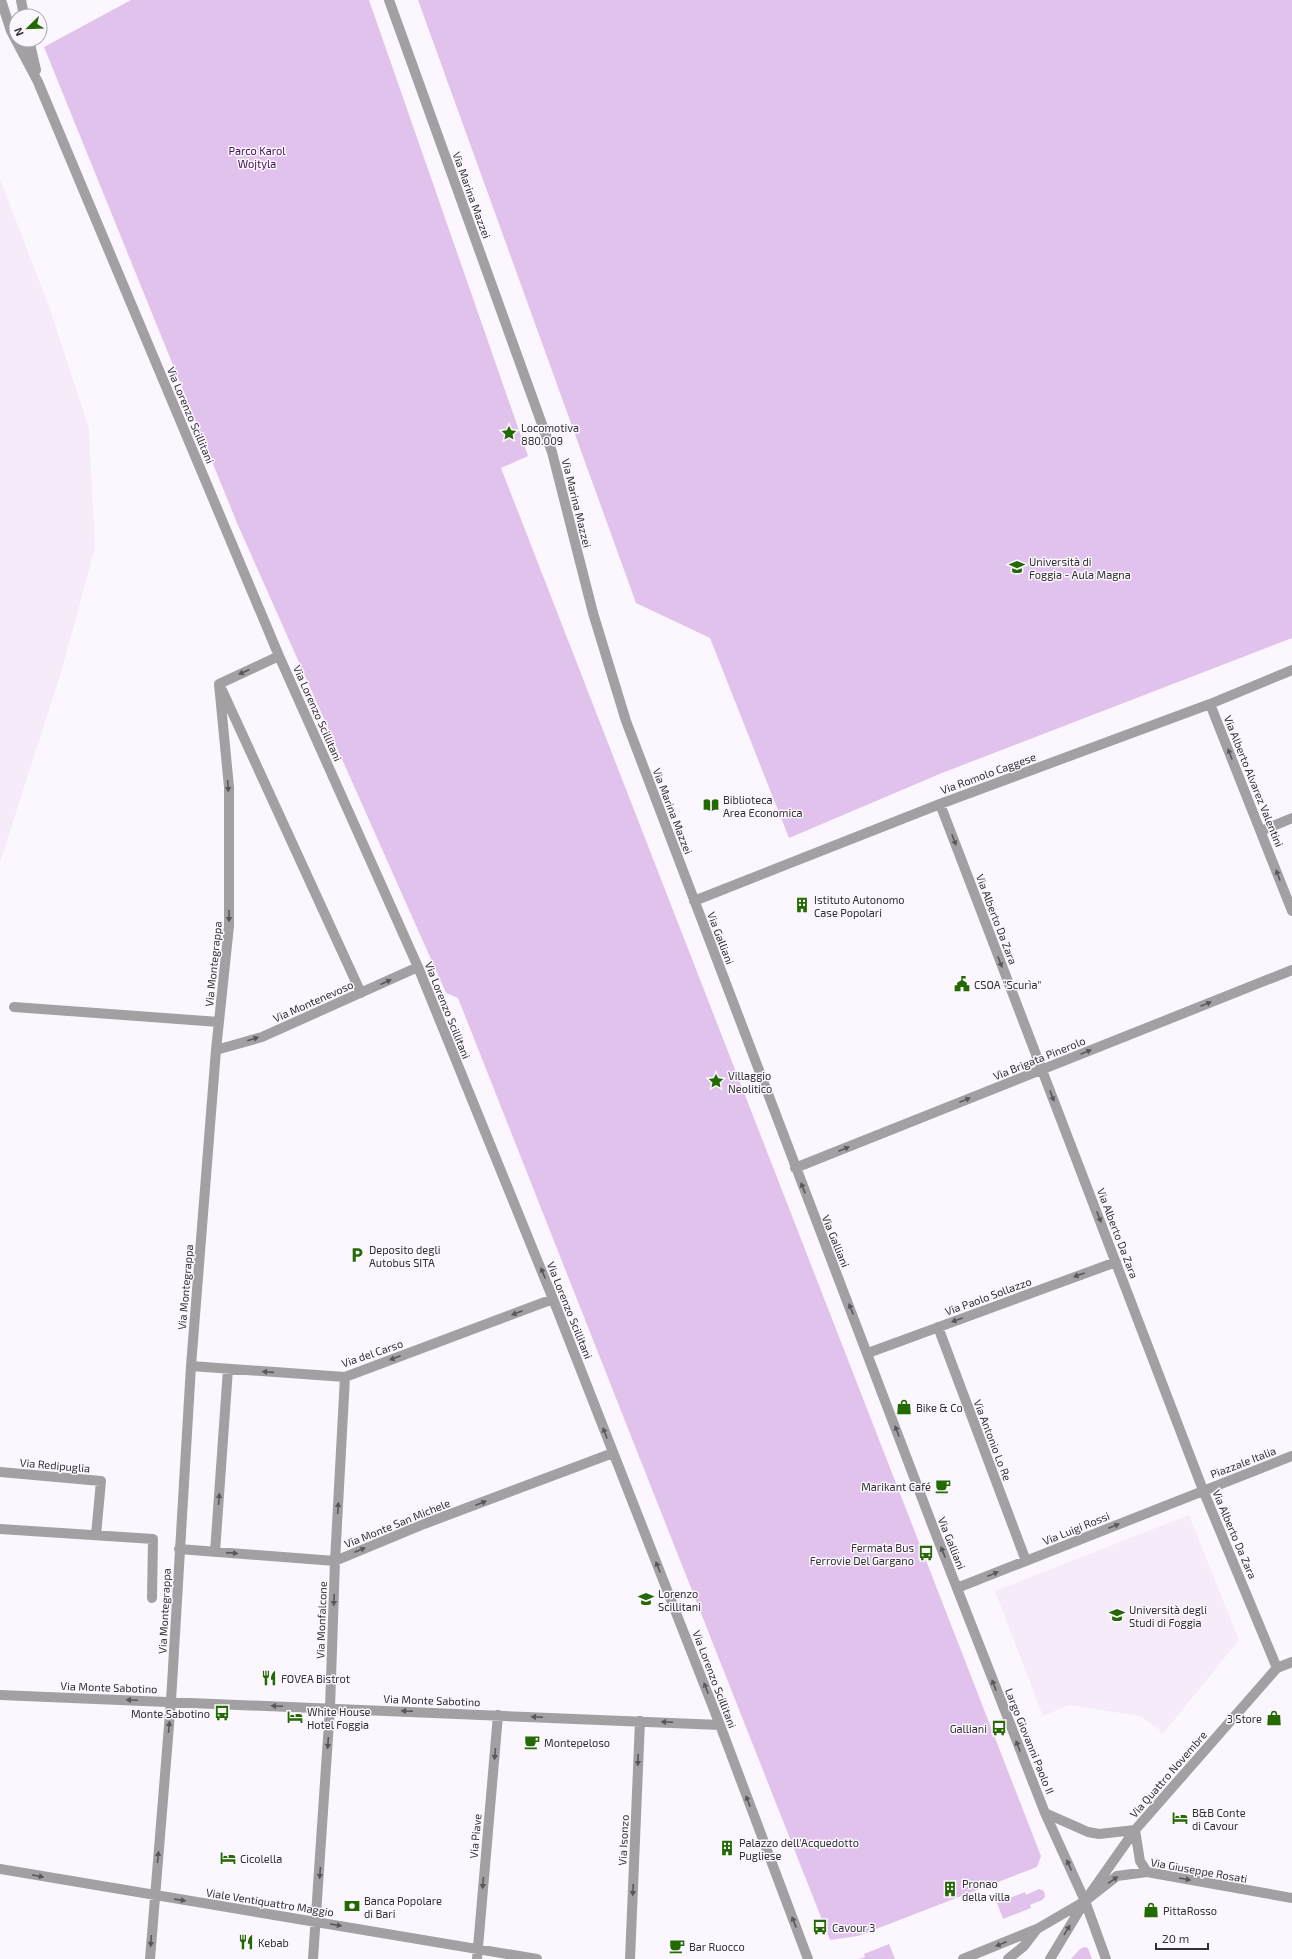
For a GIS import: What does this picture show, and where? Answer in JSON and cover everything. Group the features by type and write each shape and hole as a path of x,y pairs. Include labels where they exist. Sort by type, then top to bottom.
{"street":[{"path":"1,0 8,22"},
{"name":"Via Marina Mazzei","path":"389,0 552,452 593,613 626,721 694,901"},
{"path":"0,22 8,29"},
{"path":"20,48 38,82"},
{"path":"31,48 38,82"},
{"name":"Via Lorenzo Scillitani","path":"38,82 280,656 418,967 553,1299 720,1725 808,1959"},
{"path":"280,656 219,684 361,993"},
{"name":"Via Romolo Caggese","path":"694,901 940,804 1210,704 1292,670"},
{"name":"Via Montegrappa","path":"150,1959 171,1701 190,1366 216,1050 229,926 229,787 219,684"},
{"name":"Via Alberto Alvarez Valentini","path":"1210,704 1292,911"},
{"name":"Via Alberto Da Zara","path":"940,804 1203,1490 1277,1668"},
{"path":"1261,832 1292,818"},
{"name":"Via Galliani","path":"694,901 957,1588"},
{"name":"Via Montenevoso","path":"216,1050 262,1036 418,967"},
{"name":"Via Brigata Pinerolo","path":"795,1168 1292,970"},
{"path":"14,1007 219,1022"},
{"name":"Via Paolo Sollazzo","path":"868,1353 1116,1262"},
{"name":"Via del Carso","path":"190,1366 345,1377 553,1299"},
{"name":"Via Antonio Lo Re","path":"938,1327 1026,1561"},
{"path":"216,1552 228,1369"},
{"name":"Via Monfalcone","path":"313,1959 330,1708 335,1561 345,1377"},
{"name":"Via Monte San Michele","path":"179,1549 335,1561 431,1522 613,1453"},
{"name":"Piazzale Italia","path":"1203,1490 1292,1456"},
{"name":"Via Redipuglia","path":"0,1472 101,1481 96,1535"},
{"name":"Via Luigi Rossi","path":"957,1588 1203,1490"},
{"path":"0,1529 153,1539 152,1598"},
{"name":"Largo Giovanni Paolo II","path":"957,1588 1045,1813 1085,1901 1106,1959"},
{"path":"1277,1668 1292,1662"},
{"name":"Via Quattro Novembre","path":"1050,1959 1085,1901 1135,1830 1277,1668"},
{"name":"Via Monte Sabotino","path":"0,1695 720,1725"},
{"name":"Via Piave","path":"477,1954 498,1715"},
{"name":"Via Isonzo","path":"630,1959 640,1721"},
{"path":"1045,1813 1088,1832 1099,1834 1135,1830 1140,1861 1146,1872"},
{"name":"Viale Ventiquattro Maggio","path":"0,1869 316,1922 477,1954 537,1959"},
{"name":"Via Giuseppe Rosati","path":"1085,1901 1117,1876 1146,1872 1292,1898"},
{"path":"963,1959 1037,1929 1085,1901"},
{"path":"1008,1959 1024,1946 1037,1929"}],"shaded area":[{"path":"0,179 50,309 89,429 95,548 61,673 0,862"},
{"name":"Università degli Studi di Foggia","path":"1189,1515 1239,1640 1162,1735 1160,1730 1140,1716 1069,1705 1043,1716 995,1591"}],"green space":[{"name":"Parco Karol Wojtyla","path":"131,0 369,0 528,456 501,468 1041,1856 1037,1867 858,1936 830,1940 458,998 446,993 237,523 44,48 48,48 48,45"},
{"path":"418,0 1292,0 1292,638 942,773 789,838 710,638 636,603"},
{"path":"1039,1889 1044,1891 1045,1897 1042,1900 1030,1905 1031,1908 1003,1919 997,1903 1025,1892 1026,1895"},
{"path":"889,1944 895,1959 859,1959 865,1957 864,1954"},
{"path":"1084,1947 1088,1948 1092,1959 1071,1959 1079,1950"}],"place":[{"name":"Locomotiva 880.009","path":"509,433"},
{"name":"Università di Foggia - Aula Magna","path":"1017,567"},
{"name":"Biblioteca Area Economica","path":"711,805"},
{"name":"Istituto Autonomo Case Popolari","path":"802,905"},
{"name":"CSOA \"Scurìa\"","path":"962,984"},
{"name":"Villaggio Neolitico","path":"716,1081"},
{"name":"Deposito degli Autobus SITA","path":"357,1255"},
{"name":"Bike & Co","path":"904,1407"},
{"name":"Marikant Café","path":"943,1486"},
{"name":"Fermata Bus Ferrovie Del Gargano","path":"926,1553"},
{"name":"Lorenzo Scillitani","path":"646,1599"},
{"name":"Università degli Studi di Foggia","path":"1117,1615"},
{"name":"FOVEA Bistrot","path":"269,1678"},
{"name":"Monte Sabotino","path":"222,1713"},
{"name":"White House Hotel Foggia","path":"295,1717"},
{"name":"3 Store","path":"1274,1718"},
{"name":"Galliani","path":"999,1728"},
{"name":"Montepeloso","path":"532,1742"},
{"name":"B&B Conte di Cavour","path":"1180,1818"},
{"name":"Palazzo dell'Acquedotto Pugliese","path":"727,1848"},
{"name":"Cicolella","path":"228,1858"},
{"name":"Pronao della villa","path":"950,1889"},
{"name":"Banca Popolare di Bari","path":"352,1906"},
{"name":"PittaRosso","path":"1151,1910"},
{"name":"Cavour 3","path":"820,1927"},
{"name":"Kebab","path":"246,1942"},
{"name":"Bar Ruocco","path":"677,1946"}]}
